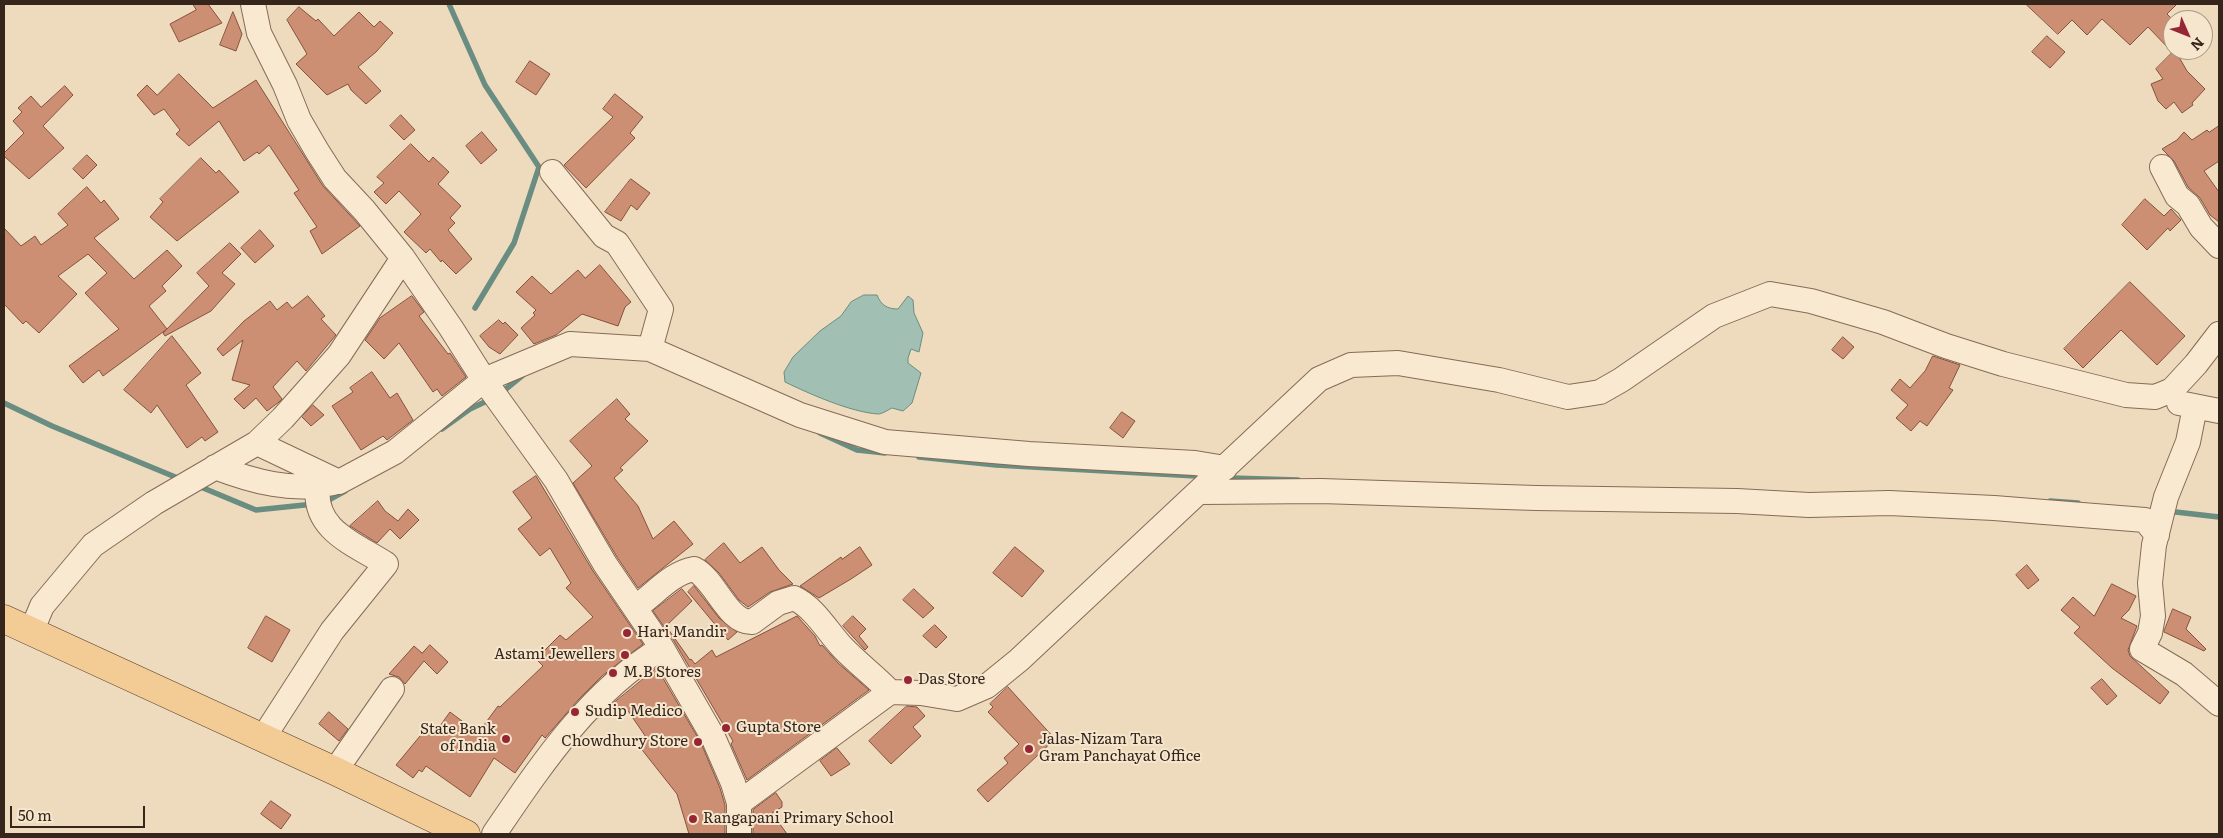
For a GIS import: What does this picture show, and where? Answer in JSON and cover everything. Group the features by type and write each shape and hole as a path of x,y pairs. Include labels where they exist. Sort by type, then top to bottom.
{"main road":[{"path":"4,619 32,630 466,834"}],"street":[{"path":"253,4 259,33 285,85 299,120 317,151 335,179 364,210 403,258 484,380 501,401 556,480 605,564 636,607 662,648 713,737 739,803 739,834"},
{"path":"2162,167 2177,196 2188,205 2201,227 2219,246"},
{"path":"552,172 604,236 617,243 662,309 650,349"},
{"path":"32,630 42,606 93,545 176,490 256,443 339,355 403,258"},
{"path":"739,803 890,692 921,693 956,699 987,686 1019,660 1319,379 1351,365 1398,363 1499,380 1568,397 1600,392 1621,380 1714,316 1770,294 1811,301 1883,322 1946,346 2003,364 2126,395 2155,397 2219,411"},
{"path":"2155,397 2172,390 2196,364 2219,334"},
{"path":"206,472 323,495 395,452 484,380 570,344 650,349 800,415 885,442 1029,454 1195,463 1225,468"},
{"path":"2195,407 2188,442 2166,497 2150,583 2153,616 2150,633 2142,649 2184,674 2219,704"},
{"path":"256,443 323,495 329,527 386,564 332,631 263,738"},
{"path":"1200,492 1321,491 1536,498 1737,501 1809,505 1889,503 1994,508 2145,520 2159,530"},
{"path":"636,607 673,578 694,569 705,576 726,605 742,621 752,622 778,603 794,598 812,611 843,648 877,677 890,692"},
{"path":"494,834 557,747 588,708 640,661 662,648"},
{"path":"334,771 392,689"}],"shaded area":[{"path":"864,295 877,295 885,306 894,309 898,309 908,296 913,300 914,313 923,333 919,352 911,349 908,363 921,373 912,403 903,411 892,408 878,414 867,413 818,397 785,382 784,372 793,357 820,331 841,316 851,302"}],"building":[{"path":"193,4 208,4 222,23 179,42 170,24 196,10"},
{"path":"2026,4 2177,4 2171,10 2163,10 2163,43 2148,27 2130,45 2102,19 2087,35 2072,20 2058,34"},
{"path":"299,7 316,21 318,19 334,36 359,12 374,27 380,21 393,33 376,52 358,67 381,91 366,104 351,90 348,84 327,95 296,64 307,54 287,20"},
{"path":"233,12 242,34 236,51 220,45"},
{"path":"2047,36 2065,52 2050,68 2032,52"},
{"path":"2165,60 2181,60 2187,71 2205,89 2192,103 2193,105 2182,113 2174,102 2166,109 2158,101 2151,84 2163,79 2156,69"},
{"path":"530,61 550,74 536,95 516,82"},
{"path":"179,74 213,108 256,80 323,186 360,226 322,254 310,231 317,227 294,193 299,190 269,145 259,154 257,152 244,161 219,121 189,146 176,134 180,130 164,109 154,115 137,95 147,85 157,95"},
{"path":"65,86 73,95 43,126 64,148 29,179 4,156 4,153 24,133 13,121 22,112 18,108 31,96 41,107"},
{"path":"615,94 643,117 630,133 635,138 586,188 564,165 613,117 603,109"},
{"path":"401,115 415,130 404,140 390,126"},
{"path":"2219,126 2219,161 2204,171 2219,192 2219,222 2210,215 2200,198 2188,187 2174,161 2162,149 2177,140 2184,132 2192,140 2207,130 2209,132"},
{"path":"482,132 497,150 481,164 466,146"},
{"path":"411,144 429,162 433,157 449,172 438,184 461,206 450,218 455,223 448,230 472,259 456,274 442,260 441,262 430,249 426,253 404,232 421,214 399,191 386,204 374,192 384,183 377,177"},
{"path":"87,155 97,165 83,179 73,169"},
{"path":"201,158 216,173 219,170 239,192 177,241 150,217 163,202 160,199"},
{"path":"631,179 650,193 637,210 631,205 621,221 605,212"},
{"path":"87,187 101,203 104,200 119,219 94,238 134,279 167,250 182,266 162,286 166,291 149,306 167,329 103,376 99,370 83,383 69,366 119,329 85,293 107,273 88,254 58,276 77,294 39,333 26,321 23,324 4,304 4,228 21,246 35,236 41,245 68,225 58,214"},
{"path":"2145,199 2164,216 2171,209 2181,220 2170,231 2168,228 2147,250 2122,225"},
{"path":"260,230 274,246 255,263 241,248"},
{"path":"230,243 241,254 222,273 235,284 211,311 165,336 163,333 209,286 197,273"},
{"path":"600,265 631,302 625,307 618,326 582,314 556,335 534,344 521,328 535,315 533,313 536,310 516,292 532,276 551,294 578,270 585,278"},
{"path":"2130,282 2185,336 2157,365 2121,330 2083,368 2064,349"},
{"path":"308,296 325,316 321,319 336,335 306,371 297,361 273,387 282,399 279,402 267,411 256,398 244,409 234,399 250,385 232,380 243,340 223,356 217,349 244,321 270,301 277,310 287,302 292,308"},
{"path":"412,296 424,312 419,316 448,354 450,353 466,377 442,396 437,389 433,392 399,343 384,359 365,340 380,318"},
{"path":"499,320 503,324 505,322 518,335 500,354 489,347 480,336"},
{"path":"172,336 201,373 186,385 218,432 205,441 202,437 187,448 157,405 151,413 124,390"},
{"path":"1843,337 1854,347 1843,359 1832,350"},
{"path":"1933,356 1960,365 1949,388 1953,390 1927,426 1920,421 1911,431 1896,418 1908,405 1891,390 1900,379 1910,388 1925,371"},
{"path":"372,372 390,398 397,393 413,420 387,440 383,436 361,450 332,406 353,392 350,388"},
{"path":"617,399 630,414 625,419 648,441 620,468 623,470 614,478 638,506 653,539 674,521 693,544 638,588 617,557 573,483 592,466 570,441"},
{"path":"313,405 324,415 311,426 302,417"},
{"path":"1122,412 1135,421 1123,438 1110,428"},
{"path":"536,476 593,571 643,644 602,676 545,738 542,735 515,773 494,758 470,797 426,766 422,772 419,770 413,778 396,765 430,724 437,730 450,712 478,733 498,706 500,707 543,666 536,659 560,635 566,640 593,617 566,588 571,583 550,548 540,556 518,529 532,518 513,492"},
{"path":"378,501 385,511 398,521 408,509 419,520 400,539 390,529 377,543 350,526"},
{"path":"724,543 740,563 762,547 779,570 793,584 770,592 748,607 739,600 719,573 705,560"},
{"path":"860,547 872,565 851,579 819,598 800,586 841,557 842,559"},
{"path":"1015,547 1044,571 1022,597 993,573"},
{"path":"2027,565 2039,580 2028,589 2016,575"},
{"path":"2112,584 2136,596 2129,610 2121,618 2137,626 2128,650 2130,656 2169,692 2160,704 2112,668 2074,633 2080,627 2061,610 2073,597 2094,616"},
{"path":"694,586 719,618 737,632 728,640 688,592"},
{"path":"682,589 692,601 666,626 690,660 695,664 712,650 716,657 797,616 815,636 820,646 822,645 838,663 869,690 747,780 731,744 733,741 674,641 653,611"},
{"path":"914,589 934,608 923,618 903,600"},
{"path":"2173,609 2191,617 2186,629 2206,649 2204,651 2164,632"},
{"path":"266,616 290,630 272,662 248,648"},
{"path":"853,616 866,629 859,636 868,647 865,650 843,626"},
{"path":"935,625 947,637 936,648 923,636"},
{"path":"430,645 448,662 437,674 424,661 405,684 399,677 389,674 414,646 422,653"},
{"path":"657,668 701,743 720,788 725,805 725,834 689,834 677,794 639,746 648,740 626,708 615,716 609,707"},
{"path":"2102,679 2117,696 2107,705 2091,688"},
{"path":"1008,687 1055,739 988,802 977,790 1008,763 1004,758 1019,744 988,712 993,707 990,704"},
{"path":"907,706 917,707 925,716 913,727 921,736 891,764 869,741"},
{"path":"329,712 348,729 339,741 319,724"},
{"path":"837,748 850,764 831,776 820,761"},
{"path":"776,793 782,802 782,807 772,813 787,834 753,834 753,810"},
{"path":"271,801 291,815 281,829 261,814"}],"waterway":[{"path":"449,4 485,85 539,167 514,243 475,308"},
{"path":"501,393 523,375"},
{"path":"442,429 470,409 491,399"},
{"path":"4,403 52,426 180,479"},
{"path":"820,433 857,450 885,453"},
{"path":"919,457 996,465 1196,476"},
{"path":"1232,478 1298,480"},
{"path":"196,485 256,510 314,504"},
{"path":"325,502 345,491"},
{"path":"2050,501 2078,503"},
{"path":"2167,511 2219,517"}],"place":[{"name":"Hari Mandir","path":"627,633"},
{"name":"Astami Jewellers","path":"625,655"},
{"name":"M.B Stores","path":"613,673"},
{"name":"Das Store","path":"908,680"},
{"name":"Sudip Medico","path":"575,712"},
{"name":"Gupta Store","path":"726,728"},
{"name":"State Bank of India","path":"506,739"},
{"name":"Chowdhury Store","path":"698,742"},
{"name":"Jalas-Nizam Tara Gram Panchayat Office","path":"1029,749"},
{"name":"Rangapani Primary School","path":"693,819"}]}
